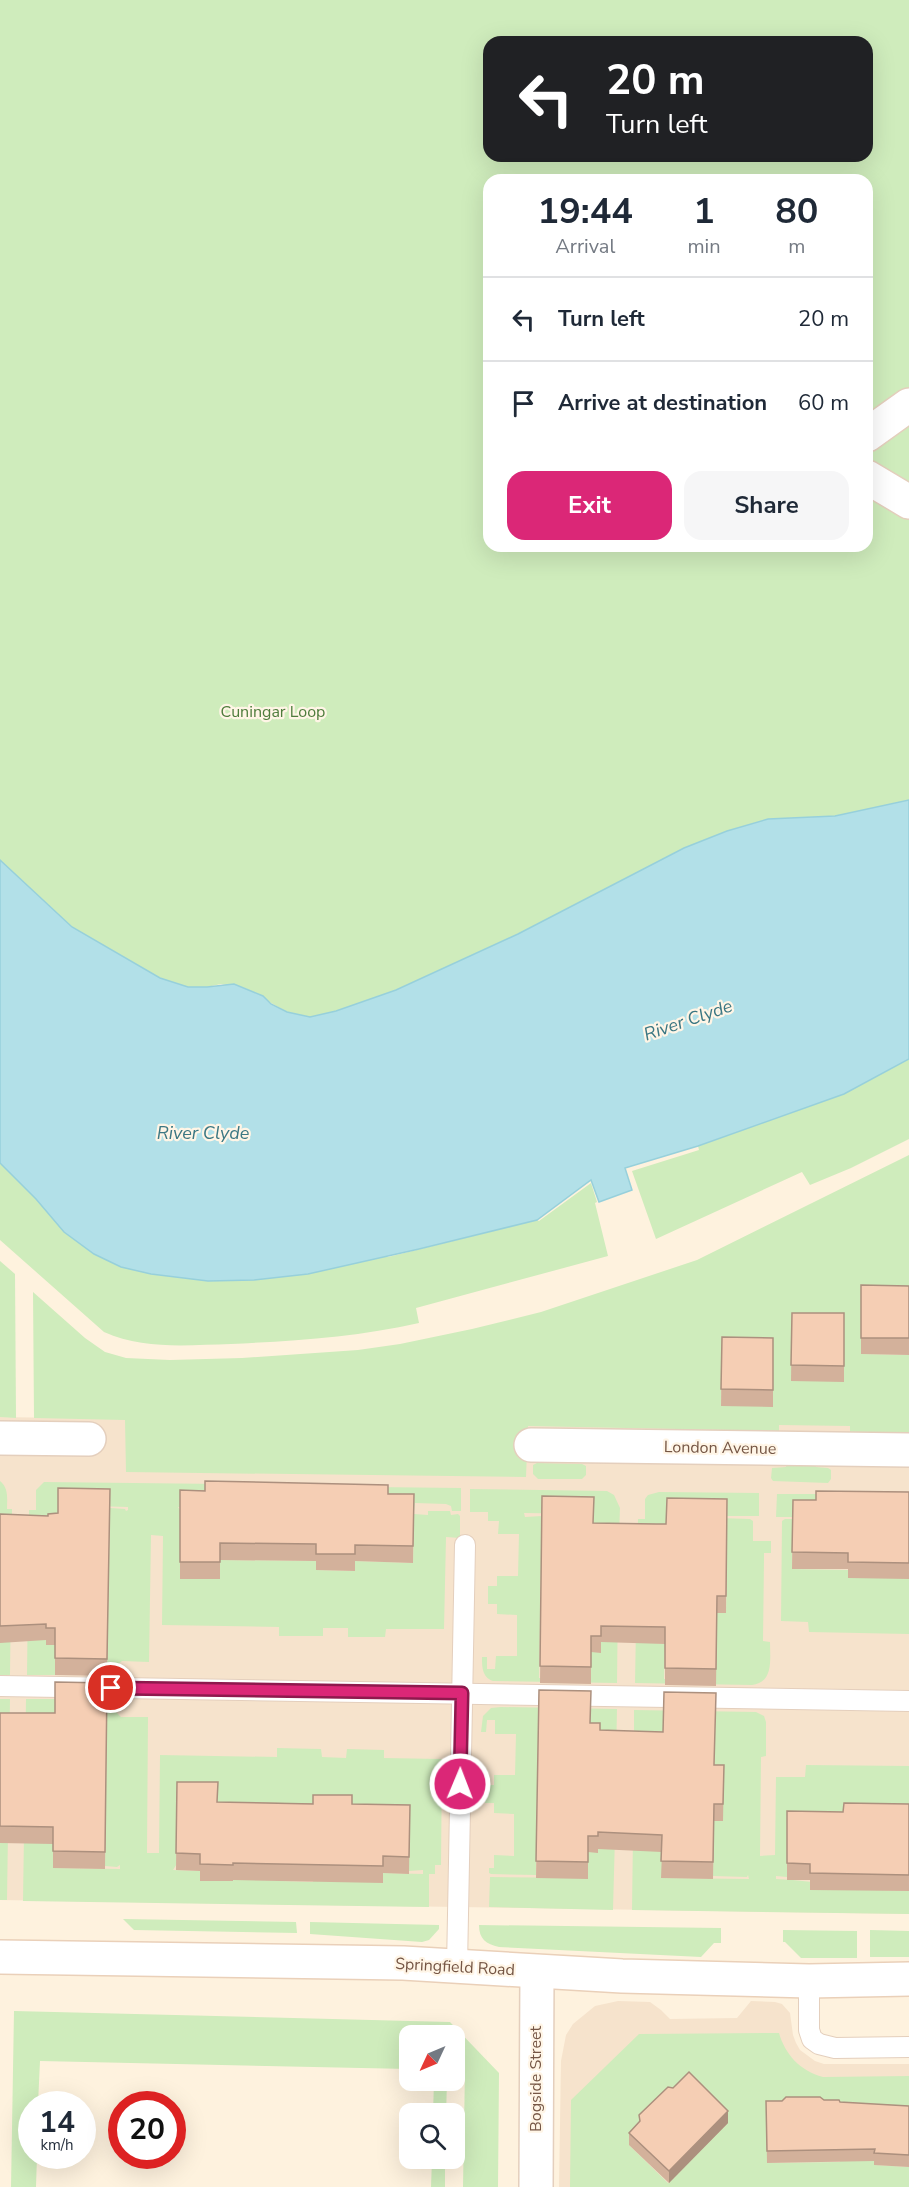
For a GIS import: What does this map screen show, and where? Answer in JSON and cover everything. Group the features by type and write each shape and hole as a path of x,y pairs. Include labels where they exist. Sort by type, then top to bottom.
{"street":[{"path":"873,431 909,405"},
{"path":"873,481 909,502"},
{"path":"0,1438 89,1439"},
{"name":"London Avenue","path":"531,1445 909,1450"},
{"name":"Springfield Road","path":"0,1957 403,1963 622,1976 809,1981 909,1979"},
{"name":"Bogside Street","path":"536,2187 537,1972"}],"lane":[{"path":"457,1966 465,1545"},
{"path":"0,1686 909,1701"},
{"path":"809,1981 808,2030 812,2039 819,2044 835,2048 909,2047"}],"shaded area":[{"path":"909,1270 909,1914 0,1900 0,1417 526,1425 685,1325"},
{"path":"618,2001 650,2002 670,2019 737,2018 751,2001 775,2002 782,2004 790,2013 793,2035 800,2050 815,2061 824,2064 909,2064 909,2187 559,2187 561,2061 566,2035 573,2024 595,2006"}],"green space":[{"name":"Cuningar Loop","path":"0,0 909,0 909,800 835,816 768,819 727,831 684,848 518,934 396,990 336,1011 310,1017 287,1012 245,988 221,984 188,987 160,978 72,927 0,860"},
{"path":"909,1059 909,1139 851,1168 810,1185 802,1172 656,1239 632,1171 699,1150 698,1146 844,1094"},
{"path":"909,1155 909,1303 862,1302 861,1354 909,1355 909,1433 850,1432 850,1426 779,1425 779,1431 528,1426 526,1477 126,1472 125,1420 34,1418 33,1292 85,1338 105,1352 126,1358 170,1360 242,1358 358,1350 472,1329 541,1312 697,1260","holes":["722,1354 773,1355 773,1406 721,1406"]},
{"path":"0,1163 36,1199 64,1232 361,1250 388,1257 539,1221 591,1183 608,1256 416,1308 419,1323 396,1328 326,1338 255,1343 182,1345 135,1342 104,1332 0,1240"},
{"path":"0,1261 15,1274 16,1418 0,1417"},
{"path":"537,1463 582,1464 586,1466 586,1475 582,1479 538,1479 533,1474 533,1465"},
{"path":"787,1463 815,1463 816,1467 831,1470 831,1479 828,1483 773,1481 772,1468 786,1467"},
{"path":"0,1481 6,1490 7,1509 12,1509 10,1675 0,1675"},
{"path":"44,1482 222,1484 205,1507 178,1507 180,1510 180,1579 220,1560 316,1561 316,1570 355,1571 355,1561 413,1563 414,1514 428,1515 428,1511 450,1511 451,1515 460,1516 460,1538 446,1537 444,1629 386,1629 385,1637 348,1637 348,1628 323,1628 323,1636 279,1636 279,1627 162,1625 163,1536 151,1535 149,1662 122,1661 107,1671 110,1508 126,1511 128,1507 58,1505 55,1675 27,1675 29,1510 36,1510 36,1490"},
{"path":"372,1487 461,1488 461,1511 452,1511 451,1506 446,1504 415,1503 414,1511 388,1511"},
{"path":"470,1489 607,1491 614,1495 620,1508 619,1535 593,1540 593,1514 524,1513 525,1517 542,1516 539,1678 590,1680 591,1652 601,1652 601,1636 618,1597 617,1683 493,1681 487,1677 482,1657 487,1657 487,1669 495,1669 496,1656 517,1656 517,1615 497,1614 497,1604 488,1604 488,1586 497,1586 497,1576 518,1576 519,1534 498,1534 499,1521 488,1521 488,1512 470,1512"},
{"path":"659,1492 759,1493 759,1516 718,1516 637,1557 638,1519 645,1519 645,1499 648,1495"},
{"path":"777,1494 834,1494 816,1517 776,1517"},
{"path":"718,1518 750,1519 753,1521 753,1541 771,1541 771,1553 764,1553 763,1641 770,1642 770,1662 767,1675 759,1683 752,1685 635,1683 636,1627 655,1643 665,1644 664,1679 668,1679 667,1670 716,1670 717,1613 726,1612 727,1574"},
{"path":"793,1519 792,1569 848,1570 848,1578 909,1571 909,1634 809,1632 808,1622 781,1621 782,1521"},
{"path":"0,1699 10,1699 7,1900 0,1900"},
{"path":"26,1699 55,1699 53,1868 120,1869 120,1865 105,1866 107,1706 110,1706 121,1717 148,1717 147,1853 159,1853 160,1755 277,1757 277,1748 321,1749 322,1757 346,1758 347,1749 384,1750 384,1758 442,1759 441,1865 435,1865 435,1874 429,1874 429,1907 23,1901","holes":["217,1799 217,1819 409,1822 409,1871 423,1870 423,1874 383,1873 382,1883 313,1872 313,1882 280,1881 280,1872 233,1871 233,1881 200,1871 173,1870"]},
{"path":"491,1708 617,1709 616,1757 539,1712 536,1875 489,1873 489,1868 494,1868 494,1855 514,1856 514,1814 494,1813 494,1803 485,1803 485,1785 494,1785 494,1775 515,1775 516,1734 495,1734 495,1720 487,1720 486,1732 481,1732 483,1716"},
{"path":"634,1710 756,1712 764,1716 766,1756 761,1757 760,1856 775,1855 776,1777 805,1777 806,1765 909,1766 909,1830 787,1877 776,1876 776,1879 909,1891 909,1914 632,1910 633,1835 662,1852 662,1878 749,1879 748,1875 747,1877 713,1876 715,1726 663,1748 634,1765"},
{"path":"598,1836 615,1836 613,1910 489,1907 490,1877 588,1878 588,1852"},
{"path":"123,1919 296,1922 297,1933 134,1930"},
{"path":"310,1922 439,1925 439,1929 429,1940 422,1942 310,1934"},
{"path":"479,1925 721,1928 721,1943 714,1943 701,1957 499,1947 484,1940 480,1934"},
{"path":"783,1930 857,1931 857,1958 801,1958 783,1942"},
{"path":"870,1930 909,1931 909,1957 870,1957"},
{"path":"14,2011 450,2022 453,2025 399,2025 399,2069 40,2061 39,2091 18,2091 18,2169 37,2169 36,2187 11,2187"},
{"path":"779,2033 789,2055 795,2061 807,2071 823,2077 909,2076 909,2118 875,2165 909,2167 909,2187 570,2187 571,2100 639,2034","holes":["767,2113 840,2139 840,2162 767,2163","629,2145 695,2156 668,2183"]},
{"path":"465,2038 499,2073 498,2187 463,2187"},
{"path":"434,2091 447,2091 446,2103 433,2103"},
{"path":"432,2169 445,2169 445,2187 431,2187"}],"water":[{"name":"River Clyde","path":"909,800 909,1059 844,1094 698,1146 625,1168 632,1190 599,1202 591,1180 537,1220 308,1274 254,1280 208,1281 151,1274 121,1267 94,1254 64,1232 36,1199 0,1163 0,860 72,927 160,978 188,987 234,984 263,996 271,1004 287,1012 310,1017 336,1011 396,990 518,934 684,848 727,831 768,819 835,816"}],"building":[{"path":"861,1285 909,1286 909,1338 861,1338"},
{"path":"792,1313 844,1313 844,1366 791,1365"},
{"path":"722,1337 773,1338 773,1390 721,1389"},
{"path":"205,1481 388,1485 388,1494 414,1494 413,1546 355,1545 355,1554 316,1554 316,1544 220,1543 220,1562 180,1562 180,1490 205,1491"},
{"path":"58,1488 110,1489 107,1659 55,1658 55,1628 46,1628 46,1624 0,1626 0,1514 48,1516 48,1514 58,1513"},
{"path":"816,1491 909,1492 909,1563 848,1562 848,1553 792,1552 793,1500 816,1500"},
{"path":"542,1496 594,1497 593,1523 666,1524 667,1498 727,1499 726,1596 717,1596 716,1669 665,1668 665,1627 601,1626 601,1636 591,1636 591,1667 540,1666"},
{"path":"55,1682 107,1683 105,1852 53,1851 53,1827 0,1826 0,1713 55,1713"},
{"path":"539,1690 591,1691 590,1723 600,1723 600,1730 663,1732 664,1692 716,1693 714,1765 724,1765 723,1804 714,1804 713,1862 661,1861 662,1835 598,1832 598,1836 588,1836 588,1862 536,1861"},
{"path":"177,1782 218,1782 217,1802 313,1804 313,1795 352,1795 352,1804 410,1805 409,1857 383,1856 383,1866 200,1864 200,1854 176,1853"},
{"path":"844,1803 909,1804 909,1875 810,1873 810,1864 787,1863 787,1811 843,1812"},
{"path":"689,2072 728,2111 669,2171 629,2133 640,2121 639,2115 668,2087 673,2088"},
{"path":"786,2097 820,2097 824,2100 839,2100 840,2102 909,2106 909,2155 874,2153 875,2149 767,2151 766,2101 782,2101"}],"route":[{"path":"111,1688 462,1693 460,1784"}]}
